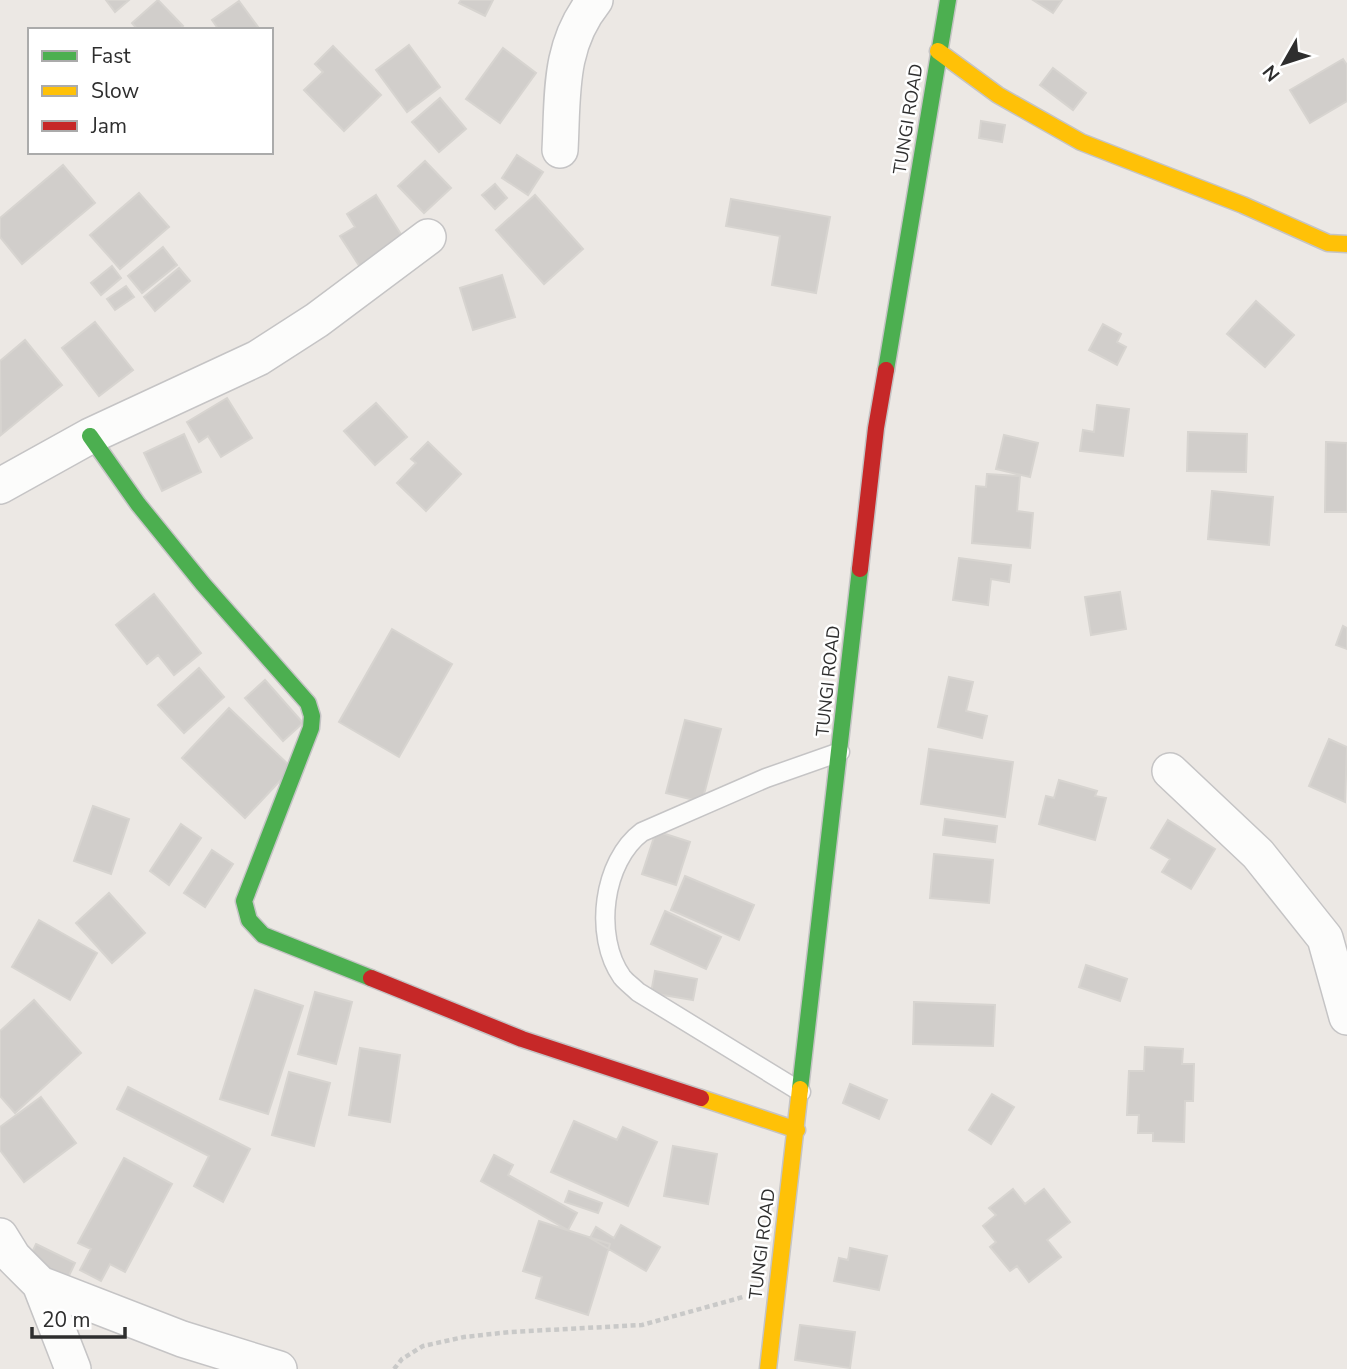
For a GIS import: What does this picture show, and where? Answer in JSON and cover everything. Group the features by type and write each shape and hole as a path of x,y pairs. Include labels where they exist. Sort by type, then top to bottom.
{"street":[{"path":"560,150 564,62 580,21 595,0"},
{"name":"TUNGI ROAD","path":"768,1369 775,1287 797,1130 876,428 948,0"},
{"path":"938,51 998,95 1081,142 1243,205 1328,243 1347,244"},
{"path":"0,486 90,436 258,358 317,320 428,237"},
{"path":"90,436 138,504 203,584 308,703 312,716 311,728 244,901 244,914 250,924 263,935 522,1039 797,1130"},
{"path":"1170,771 1258,854 1325,938 1347,1017"},
{"path":"0,1236 13,1257 40,1284 73,1369"},
{"path":"40,1284 182,1339 279,1369"}],"lane":[{"path":"801,1092 638,992 622,976 610,953 605,926 610,876 632,839 642,832 766,778 840,752"}],"path":[{"path":"394,1369 402,1359 423,1346 464,1337 642,1325 775,1287"}],"building":[{"path":"106,0 129,0 115,12"},
{"path":"158,0 183,26 136,28 132,23"},
{"path":"461,0 493,0 485,16 459,3"},
{"path":"1033,0 1062,0 1053,13"},
{"path":"239,1 258,27 218,28 212,20"},
{"path":"409,45 440,87 407,112 376,70"},
{"path":"333,46 381,95 344,131 304,90 323,72 315,64"},
{"path":"503,48 536,73 500,123 466,99"},
{"path":"1343,59 1347,65 1347,101 1310,123 1290,90"},
{"path":"1053,68 1086,93 1073,110 1040,85"},
{"path":"440,98 466,129 439,152 412,122"},
{"path":"981,121 1005,125 1002,142 979,138"},
{"path":"517,155 543,172 528,195 502,178"},
{"path":"425,161 451,188 424,213 398,186"},
{"path":"63,165 95,203 22,264 0,237 0,218"},
{"path":"495,184 507,198 495,209 482,195"},
{"path":"139,193 169,227 120,269 90,235"},
{"path":"376,195 404,239 360,267 340,236 355,227 347,214"},
{"path":"535,195 583,249 544,284 496,230"},
{"path":"731,199 830,217 816,293 772,285 780,236 726,226"},
{"path":"163,247 177,265 142,293 128,276"},
{"path":"112,266 121,278 101,295 91,283"},
{"path":"179,268 190,281 155,311 144,297"},
{"path":"502,275 515,317 473,330 460,288"},
{"path":"126,286 134,297 115,310 107,299"},
{"path":"1256,301 1294,335 1265,367 1227,334"},
{"path":"95,322 133,370 99,396 62,348"},
{"path":"1103,324 1121,334 1117,342 1126,347 1117,365 1089,350"},
{"path":"25,340 62,385 1,435 0,361"},
{"path":"227,398 252,438 221,457 208,436 199,442 187,422"},
{"path":"376,403 407,437 375,465 344,431"},
{"path":"1097,405 1129,409 1123,456 1080,451 1083,430 1094,432"},
{"path":"1188,432 1247,434 1246,472 1187,471"},
{"path":"184,434 201,472 162,491 144,453"},
{"path":"1004,435 1038,443 1030,477 996,469"},
{"path":"428,442 461,474 426,511 397,483 416,463 411,459"},
{"path":"1326,442 1347,443 1347,512 1325,512"},
{"path":"987,474 1020,476 1017,511 1033,513 1030,548 972,543 976,486 986,487"},
{"path":"1212,491 1273,497 1269,545 1208,539"},
{"path":"959,558 1011,565 1009,582 991,579 988,605 953,600"},
{"path":"1120,592 1126,629 1091,635 1085,597"},
{"path":"154,594 201,653 174,675 158,655 147,664 116,625"},
{"path":"1343,626 1347,628 1347,649 1336,645"},
{"path":"392,629 452,664 399,757 339,722"},
{"path":"199,668 224,697 184,733 158,705"},
{"path":"949,677 973,682 966,711 987,716 982,738 938,727"},
{"path":"265,680 303,723 283,741 245,698"},
{"path":"229,708 292,768 245,818 182,758"},
{"path":"685,720 721,729 702,802 666,793"},
{"path":"1329,739 1347,747 1345,802 1309,786"},
{"path":"929,749 1013,762 1005,817 921,804"},
{"path":"1059,780 1097,791 1095,796 1106,798 1095,840 1039,824 1046,796 1054,798"},
{"path":"93,806 129,819 111,874 74,861"},
{"path":"945,819 997,826 995,842 943,835"},
{"path":"1168,820 1215,849 1191,889 1162,872 1170,859 1151,848"},
{"path":"181,824 201,838 169,885 150,871"},
{"path":"656,831 690,842 676,885 642,874"},
{"path":"212,850 233,864 205,907 184,893"},
{"path":"934,854 993,860 989,903 930,898"},
{"path":"685,876 754,905 739,940 671,910"},
{"path":"109,893 145,933 112,963 76,923"},
{"path":"665,911 721,937 706,969 651,944"},
{"path":"39,920 97,953 70,1000 12,967"},
{"path":"1086,965 1127,979 1120,1001 1079,987"},
{"path":"655,971 697,979 693,1000 651,993"},
{"path":"255,990 303,1006 268,1114 220,1099"},
{"path":"315,992 352,1002 336,1064 298,1054"},
{"path":"34,1000 81,1053 15,1113 0,1096 0,1031"},
{"path":"914,1002 995,1005 993,1046 913,1044"},
{"path":"1145,1047 1183,1049 1182,1064 1194,1064 1193,1101 1185,1101 1184,1142 1153,1141 1153,1133 1138,1133 1139,1115 1127,1115 1129,1071 1144,1071"},
{"path":"360,1048 400,1055 390,1122 349,1115"},
{"path":"289,1072 330,1083 314,1146 272,1135"},
{"path":"850,1084 887,1100 879,1119 843,1103"},
{"path":"128,1087 250,1149 223,1202 194,1186 209,1156 117,1109"},
{"path":"992,1094 1014,1107 991,1144 969,1130"},
{"path":"41,1097 76,1143 24,1182 0,1150 0,1127"},
{"path":"574,1121 617,1140 623,1127 657,1142 628,1206 551,1172"},
{"path":"673,1146 717,1154 708,1204 664,1196"},
{"path":"494,1155 513,1165 508,1175 577,1213 568,1230 481,1181"},
{"path":"124,1158 172,1184 125,1272 110,1264 101,1281 80,1270 91,1249 78,1243"},
{"path":"1013,1189 1025,1204 1044,1189 1070,1222 1047,1240 1061,1257 1029,1282 1017,1266 1010,1271 990,1247 996,1242 983,1226 996,1215 989,1208"},
{"path":"569,1191 602,1203 598,1213 565,1202"},
{"path":"539,1221 610,1244 588,1315 536,1298 542,1277 523,1271"},
{"path":"621,1225 660,1247 646,1271 590,1238 596,1227 614,1238"},
{"path":"36,1244 75,1263 66,1282 27,1263"},
{"path":"850,1248 887,1256 879,1290 834,1281 839,1258 848,1260"},
{"path":"800,1325 855,1332 850,1368 795,1360"}],"traffic: fast":[{"path":"886,370 948,0"},
{"path":"90,436 138,504 203,584 308,703 312,716 311,728 244,901 249,920 263,935 371,978"},
{"path":"800,1089 860,569"}],"traffic: slow":[{"path":"938,51 998,95 1081,142 1243,205 1328,243 1347,244"},
{"path":"768,1369 800,1089"},
{"path":"701,1098 797,1130"}],"traffic: jam":[{"path":"860,569 876,428 886,370"},
{"path":"371,978 522,1039 701,1098"}]}
